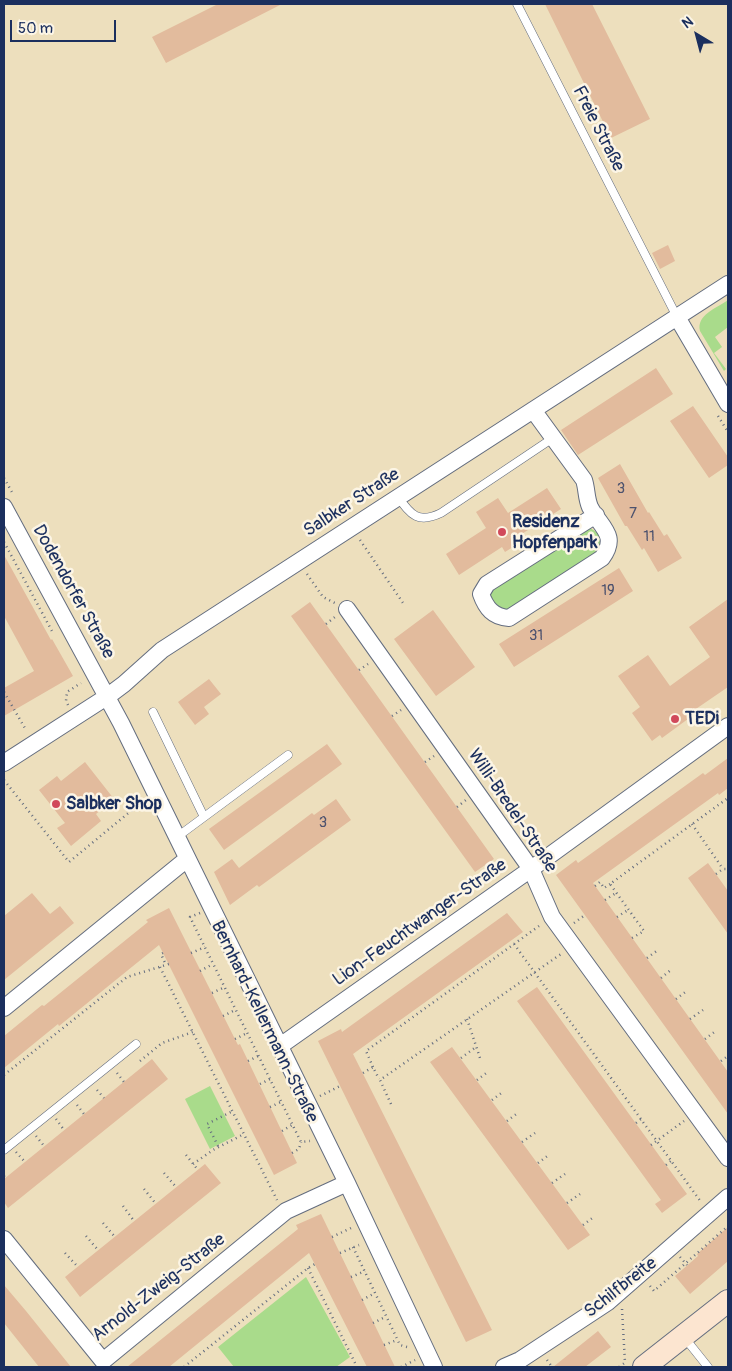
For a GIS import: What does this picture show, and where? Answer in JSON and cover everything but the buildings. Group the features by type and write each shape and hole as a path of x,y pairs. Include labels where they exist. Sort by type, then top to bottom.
{"main road":[{"path":"634,1365 683,1336 728,1301"}],"street":[{"name":"Salbker Straße","path":"4,764 108,696 162,650 728,284"},
{"path":"677,317 728,404"},
{"path":"533,410 584,480 590,506 596,515 606,531 610,540 608,549 602,558 509,618 499,618 485,606 480,594 488,584 596,515"},
{"name":"Dodendorfer Straße","path":"4,507 108,696"},
{"name":"Willi-Bredel-Straße","path":"347,609 531,869 552,917 728,1158"},
{"name":"Bernhard-Kellermann-Straße","path":"108,696 347,1183 434,1367"},
{"name":"Lion-Feuchtwanger-Straße","path":"280,1046 531,869 728,726"},
{"path":"4,1008 187,859"},
{"name":"Arnold-Zweig-Straße","path":"4,1239 103,1361 284,1213 347,1183"},
{"name":"Schilfbreite","path":"504,1367 520,1360 622,1291 728,1197"}],"lane":[{"name":"Freie Straße","path":"517,4 677,317"},
{"path":"398,497 409,512 418,518 431,518 553,438"},
{"path":"153,712 204,817"},
{"path":"176,837 288,755"},
{"path":"4,1150 136,1044"},
{"path":"683,1336 708,1367"}],"path":[{"path":"360,540 403,603"},
{"path":"4,542 54,634"},
{"path":"307,574 323,597"},
{"path":"76,675 84,690"},
{"path":"70,708 66,701 67,692 81,683"},
{"path":"4,692 28,734"},
{"path":"4,780 69,862 154,792"},
{"path":"595,886 600,882 604,888 728,798"},
{"path":"692,824 723,869"},
{"path":"716,874 723,869 728,869"},
{"path":"610,884 644,930 632,938"},
{"path":"605,900 616,893"},
{"name":"Bernhard-Kellermann-Straße","path":"211,907 190,917 292,1125 301,1142 326,1140"},
{"path":"617,917 628,910"},
{"path":"392,1104 366,1051 552,917"},
{"path":"514,944 710,1214"},
{"path":"380,1080 573,946"},
{"path":"192,953 205,947"},
{"path":"647,958 658,950"},
{"path":"4,1075 127,977 167,964 161,954 163,953"},
{"path":"200,971 213,964"},
{"path":"160,966 284,1213"},
{"path":"661,978 672,969"},
{"path":"212,993 225,986"},
{"path":"676,999 688,990"},
{"path":"545,999 550,995"},
{"path":"223,1016 236,1009"},
{"path":"690,1019 703,1010"},
{"path":"561,1020 566,1017"},
{"path":"467,1019 480,1058"},
{"path":"705,1039 717,1030"},
{"path":"140,1060 162,1043 193,1032"},
{"path":"235,1039 247,1032"},
{"path":"576,1040 580,1036"},
{"path":"461,1058 476,1046"},
{"path":"248,1061 259,1056"},
{"path":"721,1062 728,1056"},
{"path":"591,1061 596,1058"},
{"path":"363,1073 374,1067"},
{"path":"477,1080 489,1071"},
{"path":"606,1082 611,1078"},
{"path":"260,1084 270,1079"},
{"path":"307,1102 340,1086"},
{"path":"492,1100 504,1091"},
{"path":"620,1102 626,1098"},
{"path":"270,1107 281,1102"},
{"path":"218,1147 207,1124 233,1112"},
{"path":"507,1121 520,1112"},
{"path":"651,1145 695,1113"},
{"path":"636,1124 641,1119"},
{"path":"282,1131 292,1125"},
{"path":"522,1142 535,1133"},
{"path":"193,1164 218,1147 244,1134"},
{"path":"292,1153 299,1149 301,1142"},
{"path":"538,1163 550,1154"},
{"path":"186,1155 198,1170"},
{"path":"666,1165 671,1161"},
{"path":"164,1173 176,1187"},
{"path":"552,1183 565,1174"},
{"path":"144,1189 156,1204"},
{"path":"567,1204 580,1194"},
{"path":"123,1206 134,1221"},
{"path":"583,1224 595,1216"},
{"path":"332,1237 365,1221"},
{"path":"103,1223 115,1237"},
{"path":"645,1281 654,1291 728,1226"},
{"path":"86,1236 98,1250"},
{"path":"340,1253 373,1238"},
{"path":"353,1247 400,1345 413,1349"},
{"path":"65,1253 78,1267"},
{"path":"678,1254 686,1264"},
{"path":"184,1367 315,1264"},
{"path":"308,1268 357,1367"},
{"path":"352,1277 364,1271"},
{"path":"622,1291 634,1365"},
{"path":"362,1300 375,1293"},
{"path":"373,1322 386,1316"},
{"path":"384,1346 397,1339"},
{"path":"544,1357 552,1367"},
{"path":"400,1367 418,1358"}],"green space":[{"path":"728,300 728,327 715,337 722,347 714,353 726,369 724,371 700,331 700,325 708,312"},
{"path":"590,528 600,534 602,540 598,552 508,610 498,613 488,602 492,589"},
{"path":"210,1086 235,1136 210,1149 185,1099"},
{"path":"306,1277 350,1357 336,1367 234,1367 218,1347"}],"place":[{"name":"Residenz Hopfenpark","path":"502,532"},
{"name":"TEDi","path":"675,719"},
{"name":"Salbker Shop","path":"56,804"}]}
